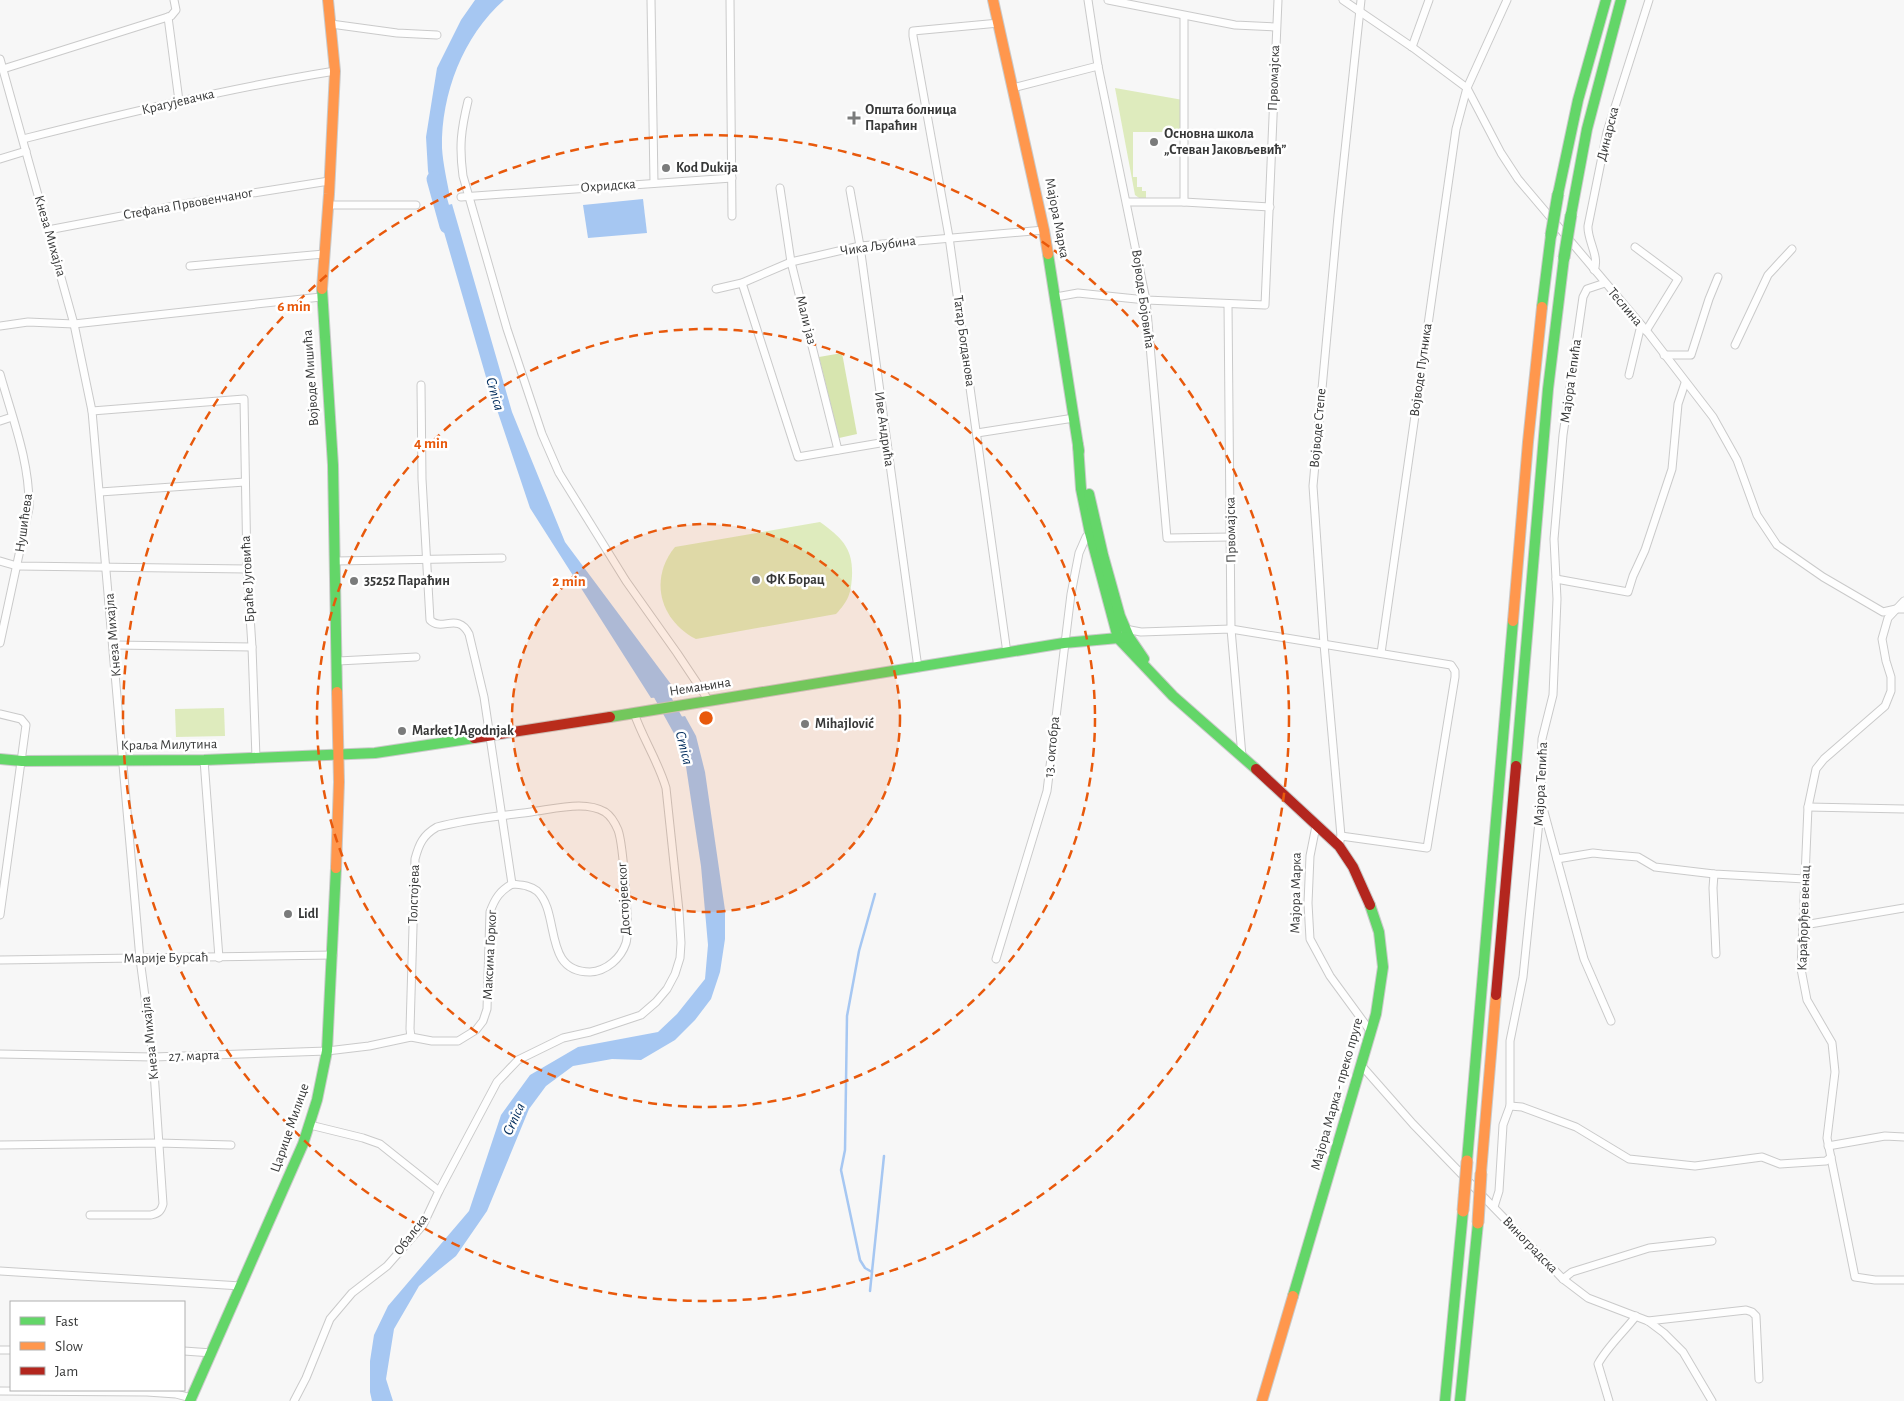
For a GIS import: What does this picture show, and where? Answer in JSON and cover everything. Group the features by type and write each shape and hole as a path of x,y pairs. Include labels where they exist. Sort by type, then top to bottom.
{"main road":[{"name":"Војводе Мишића","path":"328,0 335,71 321,297 333,465 339,755"},
{"name":"Мајора Марка","path":"994,0 1044,230 1078,445 1122,633"},
{"path":"1445,1401 1456,1303 1529,433 1544,286 1558,194 1578,100 1606,0"},
{"path":"1460,1401 1478,1223 1548,389 1571,215 1591,114 1622,0"},
{"name":"Мајора Марка","path":"1078,445 1081,489 1090,533 1122,633 1173,696 1242,756 1302,813"},
{"name":"Немањина","path":"339,755 381,752 704,702 1122,633"},
{"name":"Краља Милутина","path":"0,759 22,761 204,760 339,755"},
{"name":"Царице Милице","path":"191,1400 288,1180 310,1125 321,1082 327,1051 333,955 339,755"},
{"name":"Мајора Марка - преко пруге","path":"1262,1401 1371,1032 1376,1014 1383,967 1379,932 1373,911 1340,841 1316,826 1302,813"}],"street":[{"path":"2,75 168,17 175,13 174,0"},
{"name":"Охридска","path":"465,197 654,183 652,0"},
{"path":"730,0 732,216"},
{"name":"Војводе Бојовића","path":"1088,0 1098,66 1146,300 1167,538 1231,537"},
{"path":"1108,0 1235,25 1276,27"},
{"name":"Првомајска","path":"1242,756 1232,629 1228,304 1266,305 1278,0"},
{"name":"Теслина","path":"1343,0 1412,47 1467,88 1512,171 1646,331 1713,417 1737,460 1757,515 1777,545 1824,577 1883,612 1900,609"},
{"name":"Војводе Степе","path":"1340,841 1313,486 1361,0"},
{"path":"1412,47 1429,0"},
{"name":"Војводе Путника","path":"1381,653 1456,129 1467,88 1507,0"},
{"name":"Динарска","path":"1594,270 1596,262 1588,237 1588,226 1607,132 1648,0"},
{"path":"1184,16 1184,202"},
{"path":"168,17 178,101"},
{"name":"Татар Богданова","path":"998,23 913,30 949,237 978,432 1007,653"},
{"path":"331,24 397,33 436,35"},
{"name":"Кнеза Михајла","path":"0,59 2,75 23,138 74,324 92,411 140,959 153,1057 163,1204 158,1213 152,1215 90,1215"},
{"path":"1014,88 1098,66"},
{"name":"Крагујевачка","path":"23,138 178,101 263,83 335,71"},
{"path":"468,101 461,132 460,155 465,197 542,434 559,473 626,581 677,653 704,702"},
{"path":"0,159 26,151"},
{"path":"654,183 732,178"},
{"name":"Стефана Првовенчаног","path":"48,230 190,203 329,181"},
{"name":"Мали јаз","path":"780,188 791,262 838,450"},
{"name":"Иве Андрића","path":"850,190 860,246 918,668"},
{"path":"1127,202 1184,202 1270,207"},
{"path":"328,205 416,205"},
{"name":"Чика Љубина","path":"716,289 742,283 791,262 860,246 1044,230"},
{"path":"1635,247 1678,278 1646,331"},
{"path":"1735,345 1768,275 1792,249"},
{"path":"190,266 324,254"},
{"path":"1664,354 1692,355 1709,299 1718,277"},
{"path":"742,283 796,455 801,457 886,442"},
{"name":"Мајора Тепића","path":"1494,1207 1499,1191 1503,1124 1510,1106 1510,1041 1523,977 1541,802 1542,739 1553,695 1557,599 1554,538 1563,435 1583,297 1587,289 1605,283"},
{"path":"1056,297 1078,293 1146,300 1228,304"},
{"path":"0,326 28,322 74,324 321,297"},
{"path":"1629,375 1641,325"},
{"name":"Нушићева","path":"0,374 27,472 29,490 29,508 0,643"},
{"path":"1556,579 1628,592 1648,541 1672,469 1678,404 1686,382"},
{"path":"421,384 426,559 430,620 432,623 437,624 460,624 465,626 469,634 482,688 490,734 512,884"},
{"name":"Браће Југовића","path":"92,411 244,400 247,569 256,758"},
{"path":"0,421 12,417"},
{"path":"978,432 1074,418"},
{"path":"100,492 245,482"},
{"name":"13. октобра","path":"996,959 1047,791 1071,594 1079,552 1090,533"},
{"path":"335,561 502,558"},
{"path":"0,561 17,566 247,569"},
{"name":"Карађорђев венац","path":"1904,601 1900,609 1888,618 1882,639 1886,661 1892,677 1891,691 1885,706 1824,758 1816,769 1808,807 1804,925 1800,969 1807,1000 1832,1043 1835,1072 1827,1138 1855,1277 1875,1280 1904,1280"},
{"path":"1122,633 1232,629 1452,665 1455,670 1427,848 1340,841"},
{"path":"114,645 252,646"},
{"path":"338,661 416,657"},
{"name":"Обалска","path":"294,1401 306,1378 330,1319 352,1293 387,1266 423,1225 497,1082 518,1060 563,1038 590,1032 641,1015 667,989 675,974 680,958 680,911 666,788 661,772 643,736 637,712"},
{"path":"0,714 21,719 26,725 0,915"},
{"path":"204,760 219,958"},
{"path":"1541,802 1584,959 1611,1021"},
{"name":"Достојевског","path":"503,816 579,806 605,812 613,820 618,831 621,846 627,925 627,942 622,952 608,967 600,970 590,972 578,970 568,964 560,956 553,938 545,900 536,890 526,885 512,884"},
{"path":"1808,807 1904,809"},
{"name":"Толстојева","path":"411,1037 415,859 418,846 429,832 437,827 503,816"},
{"name":"Мајора Марка","path":"1316,826 1310,856 1308,903 1310,939 1330,976 1371,1032"},
{"path":"1557,859 1593,853 1638,857 1655,867 1714,874 1805,879"},
{"path":"1714,874 1716,954"},
{"name":"Максима Горког","path":"327,1051 388,1043 411,1037 432,1041 458,1041 476,1030 487,1010 490,912 495,899 502,890 512,884"},
{"path":"1804,925 1904,908"},
{"name":"Марије Бурсаћ","path":"0,960 333,955"},
{"name":"27. марта","path":"0,1054 153,1057 327,1051"},
{"name":"Виноградска","path":"1361,1065 1412,1124 1563,1279 1588,1298 1648,1321 1664,1333 1683,1352 1712,1401"},
{"path":"1510,1106 1522,1107 1576,1127 1629,1159 1695,1166 1762,1156 1780,1164 1826,1161 1831,1157"},
{"path":"310,1125 380,1144 439,1191"},
{"path":"1828,1146 1885,1136 1904,1137"},
{"path":"0,1145 158,1143 231,1145"},
{"path":"1563,1279 1572,1272 1649,1248 1712,1241"},
{"path":"0,1271 241,1286"},
{"path":"1648,1321 1746,1310 1752,1312 1756,1316 1759,1379"},
{"path":"1609,1401 1598,1364 1603,1355 1636,1316"},
{"path":"185,1351 212,1353"},
{"path":"0,1391 146,1392 176,1394 191,1400"}],"green space":[{"path":"1115,88 1183,100 1183,132 1133,132 1133,177 1137,177 1137,187 1142,187 1142,191 1146,191 1146,200 1142,200 1135,195"},
{"path":"842,353 857,434 839,438 819,357"},
{"name":"ФК Борац","path":"820,522 845,544 851,558 852,576 850,593 836,614 696,639 674,622 667,611 662,599 662,573 675,547"},
{"path":"224,708 225,736 176,737 175,709"}],"water":[{"path":"475,0 504,0 477,31 457,67 450,87 443,128 442,148 450,197 434,199 428,171 426,137 437,68 461,20"},
{"path":"643,199 647,233 588,238 583,205"},
{"path":"452,204 512,412 565,542 679,695 651,698 530,508 486,377 437,208"},
{"path":"685,716 696,736 705,772 725,910 725,939 720,972 711,999 695,1020 675,1040 641,1060 612,1059 573,1066 546,1086 529,1109 487,1211 456,1256 419,1286 394,1329 386,1379 393,1401 372,1401 370,1392 370,1361 374,1335 388,1306 469,1211 501,1115 530,1075 578,1047 658,1032 677,1014 705,979 708,945 701,866 682,740 671,719"}],"waterway":[{"name":"Crnica","path":"434,179 447,226"},
{"name":"Crnica","path":"653,680 684,736"},
{"path":"872,1272 865,1268 860,1260 841,1170 845,1150 847,1016 859,951 875,894"},
{"path":"870,1291 884,1156"}],"traffic: fast":[{"path":"1558,194 1578,100 1606,0"},
{"path":"1571,215 1587,129 1621,0"},
{"path":"1551,235 1558,194"},
{"path":"1564,258 1571,215"},
{"path":"1542,307 1551,235"},
{"path":"1048,254 1079,451"},
{"path":"1516,766 1548,389 1564,258"},
{"path":"322,289 333,465 337,692"},
{"path":"1078,445 1081,489 1090,533 1118,638 1173,696 1256,769"},
{"path":"1089,494 1120,616 1129,637 1144,659"},
{"path":"1467,1161 1513,621"},
{"path":"610,717 1064,643 1129,637"},
{"path":"0,759 22,761 204,760 375,753 474,738"},
{"path":"190,1401 303,1144 317,1100 327,1051 336,868"},
{"path":"1293,1296 1376,1014 1383,967 1379,932 1370,905"},
{"path":"1445,1401 1463,1211"},
{"path":"1460,1401 1478,1223"}],"traffic: slow":[{"path":"322,289 335,71 328,0"},
{"path":"993,0 1048,254"},
{"path":"1513,621 1528,442 1542,307"},
{"path":"336,868 339,782 337,692"},
{"path":"1481,1173 1496,995"},
{"path":"1463,1211 1467,1161"},
{"path":"1478,1223 1481,1173"},
{"path":"1262,1401 1293,1296"}],"traffic: jam":[{"path":"474,738 610,717"},
{"path":"1496,995 1516,766"},
{"path":"1256,769 1339,846 1353,867 1370,905"}],"place":[{"name":"Општа болница Параћин","path":"854,118"},
{"name":"Основна школа „Стеван Јаковљевић”","path":"1154,142"},
{"name":"Kod Dukija","path":"666,168"},
{"name":"ФК Борац","path":"756,580"},
{"name":"35252 Параћин","path":"354,581"},
{"name":"Mihajlović","path":"805,724"},
{"name":"Market JAgodnjak","path":"402,731"},
{"name":"Lidl","path":"288,914"}]}
